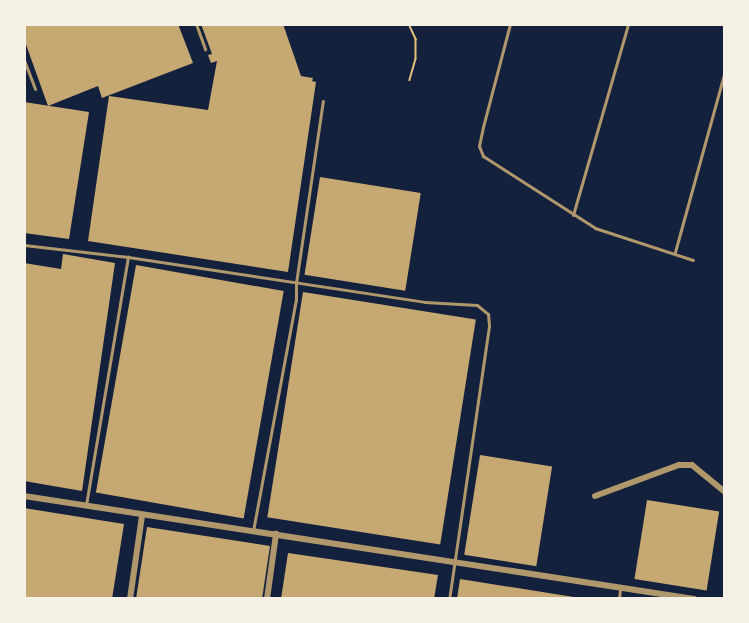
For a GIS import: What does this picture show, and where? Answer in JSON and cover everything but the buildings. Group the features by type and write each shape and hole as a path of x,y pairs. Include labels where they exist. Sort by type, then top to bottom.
{"street":[{"path":"595,496 679,465 692,465 725,492"},
{"path":"24,496 142,516 276,534 694,599"},
{"path":"130,599 142,516"},
{"path":"267,599 276,534"}],"lane":[{"path":"195,24 205,49"},
{"path":"510,24 479,146 483,156 573,216 595,228 675,252 693,260"},
{"path":"573,216 628,24"},
{"path":"24,60 34,89"},
{"path":"675,252 725,70"},
{"path":"253,531 296,300 296,283 323,101"},
{"path":"24,244 128,257 425,302 477,305 488,314 489,326 450,599"},
{"path":"86,506 128,257"},
{"path":"619,599 620,588"}],"path":[{"path":"409,24 416,39 416,59 410,80"}]}
